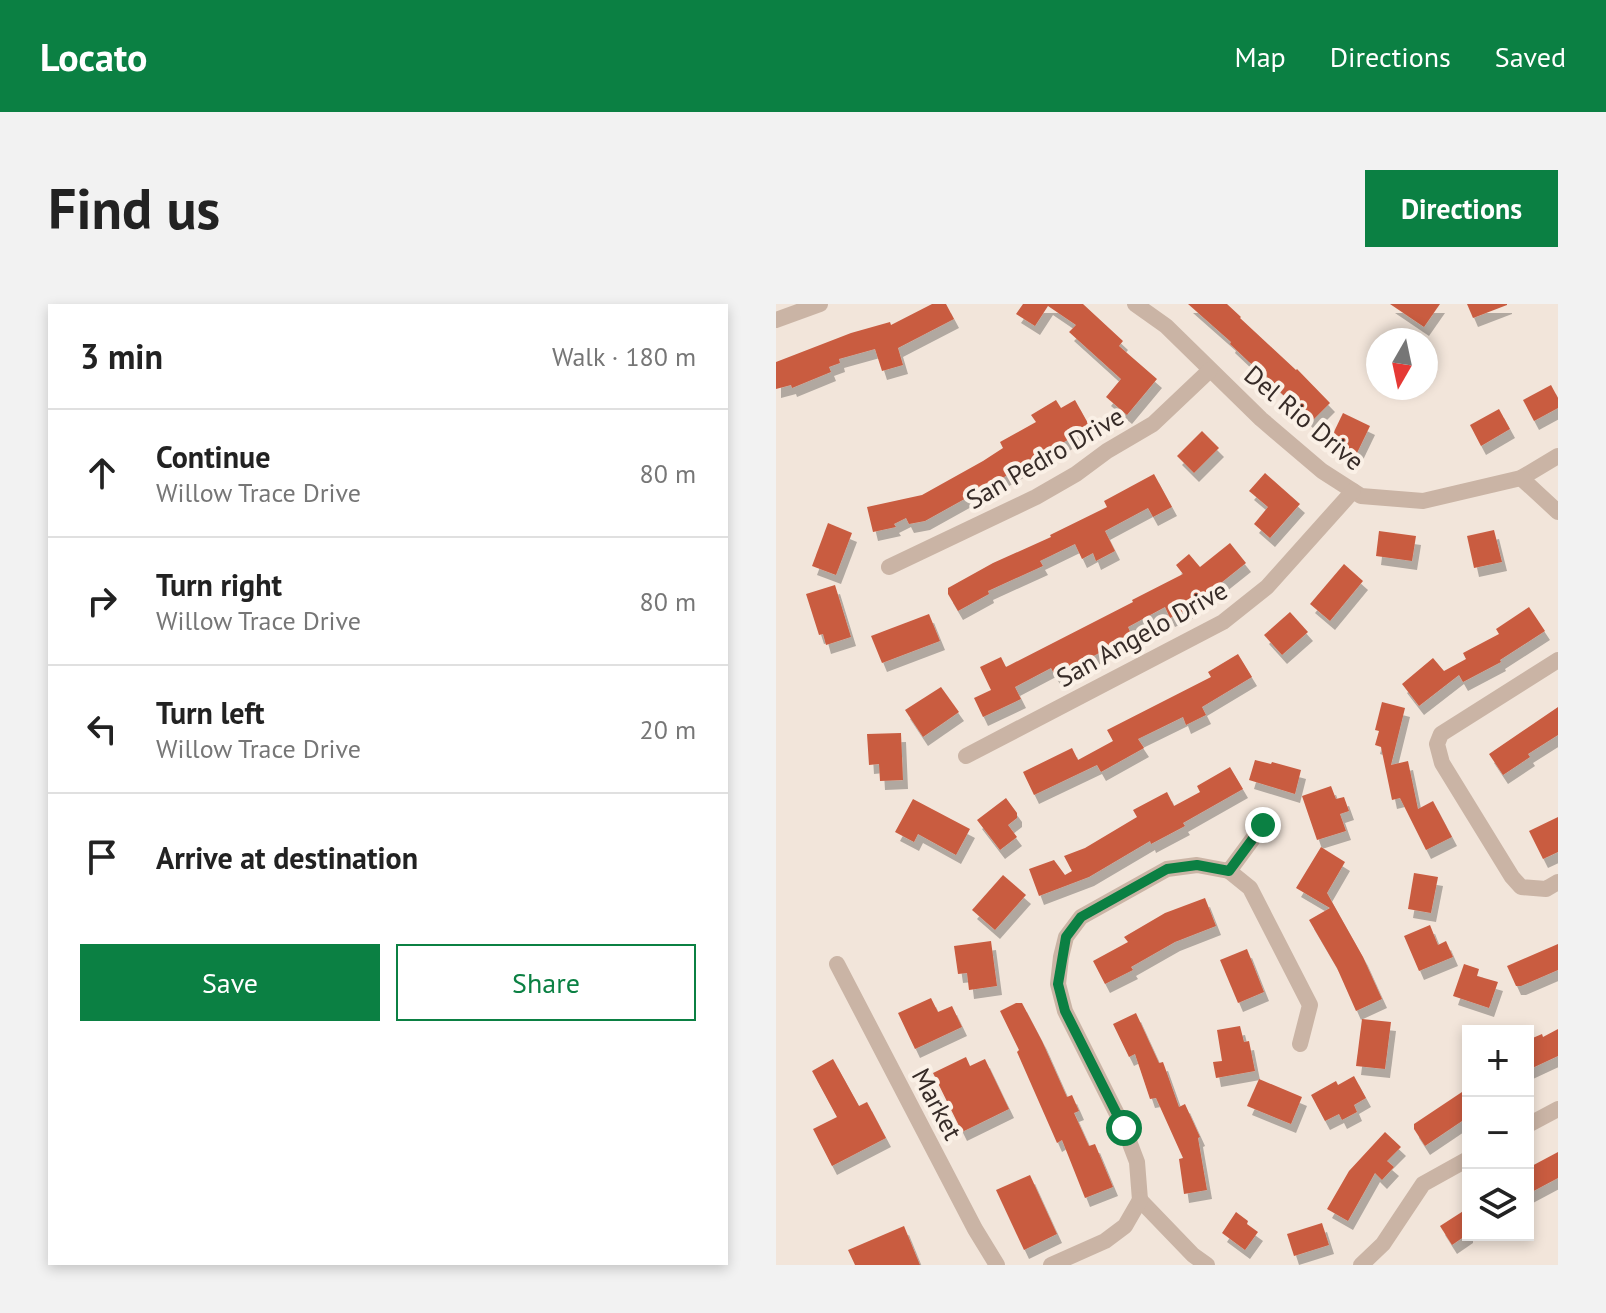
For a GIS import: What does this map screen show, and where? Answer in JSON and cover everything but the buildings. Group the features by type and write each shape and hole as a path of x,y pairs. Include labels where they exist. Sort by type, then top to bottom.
{"street":[{"path":"776,320 820,304"},
{"name":"Del Rio Drive","path":"1135,304 1166,326 1261,419 1322,471 1361,496 1423,501 1521,478 1558,456"},
{"name":"San Pedro Drive","path":"889,567 1036,497 1076,474 1107,451 1153,424 1210,370"},
{"path":"1521,478 1558,512"},
{"name":"San Angelo Drive","path":"966,756 1223,622 1267,587 1353,491"},
{"path":"1558,660 1441,734 1437,744 1442,763 1512,877 1521,887 1546,889 1558,882"},
{"path":"1229,871 1263,825"},
{"path":"1051,1265 1105,1241 1125,1226 1140,1200 1137,1162 1124,1128 1065,1011 1058,984 1066,937 1081,917 1167,869 1197,865 1229,871 1250,888 1310,1005 1300,1044"},
{"name":"Market","path":"837,964 975,1229 997,1265"},
{"path":"1534,1122 1558,1109"},
{"path":"1361,1265 1383,1244 1423,1184 1462,1162"},
{"path":"1140,1200 1193,1255 1207,1265"}],"route":[{"path":"1124,1128 1065,1011 1058,984 1066,937 1081,917 1167,869 1197,865 1229,871 1263,825"}]}
